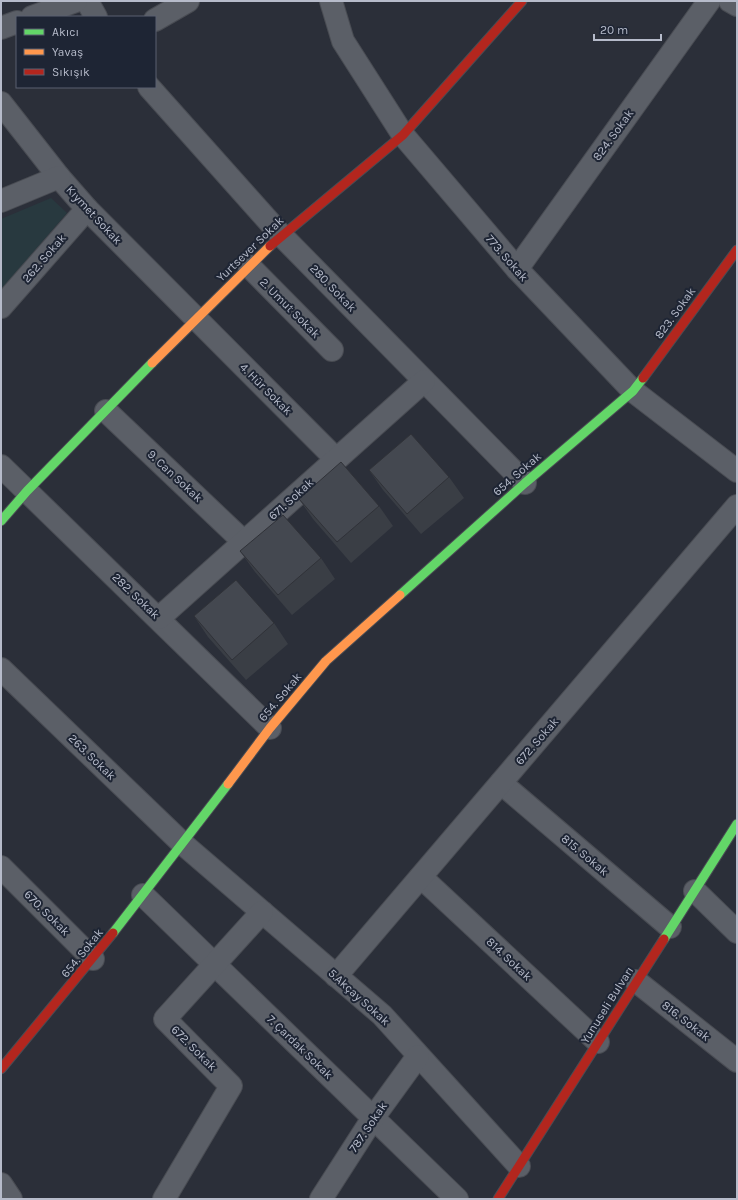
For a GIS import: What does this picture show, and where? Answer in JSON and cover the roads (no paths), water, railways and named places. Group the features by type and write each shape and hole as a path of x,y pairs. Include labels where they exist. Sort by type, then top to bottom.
{"street":[{"path":"35,16 76,1"},
{"path":"87,1 95,16"},
{"path":"156,19 188,1"},
{"name":"773. Sokak","path":"331,1 343,41 403,135 517,269 633,391 737,471"},
{"name":"Yurtsever Sokak","path":"1,521 28,491 196,318 281,235 403,135 522,1"},
{"name":"824. Sokak","path":"517,269 709,1"},
{"path":"730,1 737,5"},
{"path":"1,28 16,22"},
{"name":"280. Sokak","path":"150,88 281,235 525,483"},
{"name":"Kıymet Sokak","path":"1,103 59,177 87,208 196,318"},
{"path":"1,201 59,177"},
{"name":"262. Sokak","path":"1,307 87,208"},
{"name":"823. Sokak","path":"633,391 737,250"},
{"name":"2. Umut Sokak","path":"249,266 332,350"},
{"name":"4. Hür Sokak","path":"196,318 336,460"},
{"name":"671. Sokak","path":"159,618 424,381"},
{"name":"654. Sokak","path":"1,1069 93,959 183,844 270,728 326,661 525,483 633,391"},
{"name":"9. Can Sokak","path":"106,411 244,542"},
{"name":"282. Sokak","path":"1,466 159,618 270,728"},
{"name":"672. Sokak","path":"336,976 737,506"},
{"name":"263. Sokak","path":"1,669 183,844"},
{"name":"815. Sokak","path":"500,783 670,928"},
{"name":"Yunuseli Bulvarı","path":"498,1199 737,824"},
{"name":"5.Akçay Sokak","path":"183,844 382,1015 519,1166"},
{"name":"670. Sokak","path":"1,867 93,959"},
{"name":"814. Sokak","path":"420,877 598,1042"},
{"path":"695,891 737,932"},
{"name":"7. Çardak Sokak","path":"143,895 457,1199"},
{"name":"672. Sokak","path":"164,1199 232,1086 165,1019 262,912"},
{"name":"816. Sokak","path":"636,981 737,1061"},
{"name":"787. Sokak","path":"320,1199 373,1118 418,1056"},
{"path":"1,1184 11,1199"}]}
